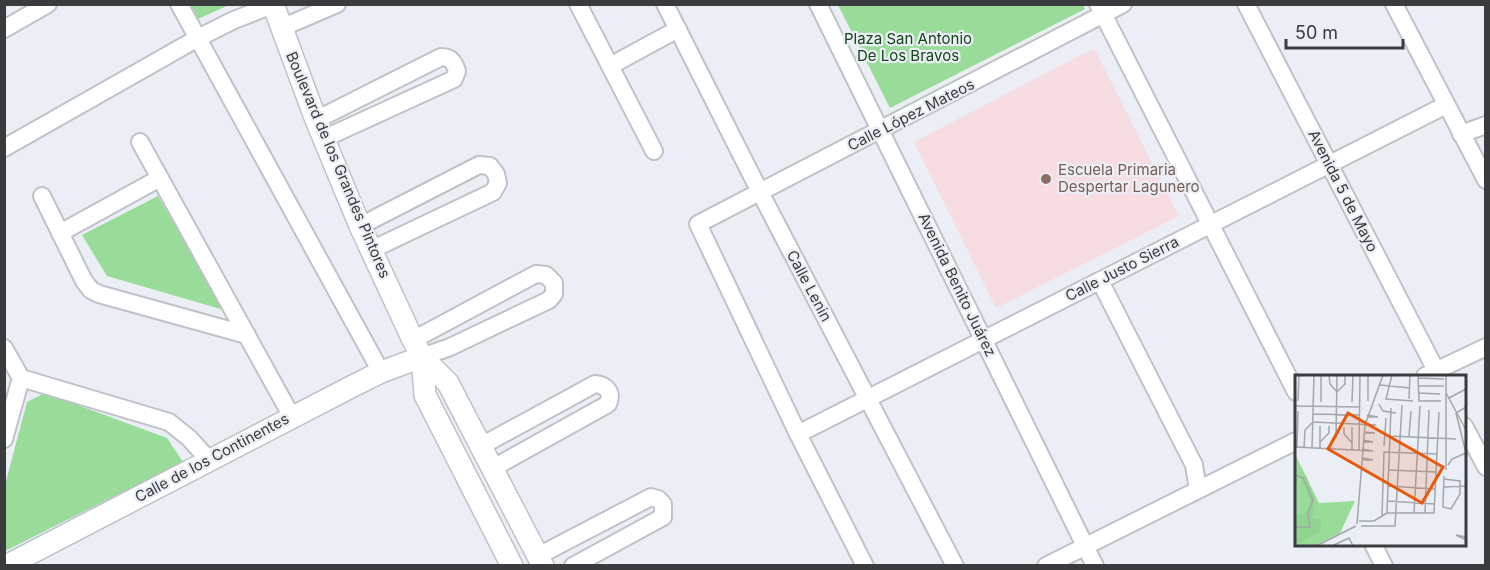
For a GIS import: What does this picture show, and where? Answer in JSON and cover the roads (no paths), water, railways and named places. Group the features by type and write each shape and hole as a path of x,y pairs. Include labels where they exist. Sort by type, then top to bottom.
{"street":[{"path":"4,29 48,4"},
{"path":"180,4 381,372"},
{"path":"281,28 337,4"},
{"path":"578,4 654,151"},
{"name":"Calle Lenin","path":"666,4 760,192 955,566"},
{"name":"Avenida Benito Juárez","path":"818,4 1095,566"},
{"name":"Calle López Mateos","path":"798,434 698,224 882,131 1101,10 1123,4"},
{"name":"Avenida 5 de Mayo","path":"1246,4 1434,375"},
{"path":"1394,4 1485,180"},
{"path":"4,148 198,38 234,20 274,5"},
{"name":"Boulevard de los Grandes Pintores","path":"274,5 319,129 360,226 418,349 448,383 541,561"},
{"path":"1101,10 1295,390"},
{"path":"610,66 678,29"},
{"path":"441,57 447,57 454,62 457,71 454,79 319,129 441,57"},
{"name":"Calle Justo Sierra","path":"798,434 1446,105"},
{"path":"1461,134 1485,125"},
{"path":"140,142 292,417"},
{"path":"360,226 479,165 490,166 496,174 498,183 493,192 371,250"},
{"path":"60,233 159,178"},
{"path":"42,196 84,281 91,290 246,334"},
{"path":"536,274 546,275 554,283 554,294 549,300 450,346 418,349 536,274"},
{"path":"1101,280 1194,465 1198,490"},
{"path":"1434,375 1485,346"},
{"path":"4,348 21,378 169,422 189,438 209,460"},
{"name":"Boulevard de los Grandes Pintores","path":"418,349 425,395 512,566"},
{"name":"Calle de los Continentes","path":"6,566 381,372 418,349"},
{"path":"4,439 21,378"},
{"path":"481,446 595,384 604,386 608,390 610,395 608,404 493,468"},
{"path":"1466,430 1485,467"},
{"path":"798,434 865,566"},
{"path":"1046,566 1295,442"},
{"path":"541,561 651,497 663,504 663,517 573,566"},
{"path":"1374,546 1384,566"}],"place":[{"name":"Escuela Primaria Despertar Lagunero","path":"1046,179"}],"park label":[{"name":"Plaza San Antonio De Los Bravos","path":"908,48"}]}
